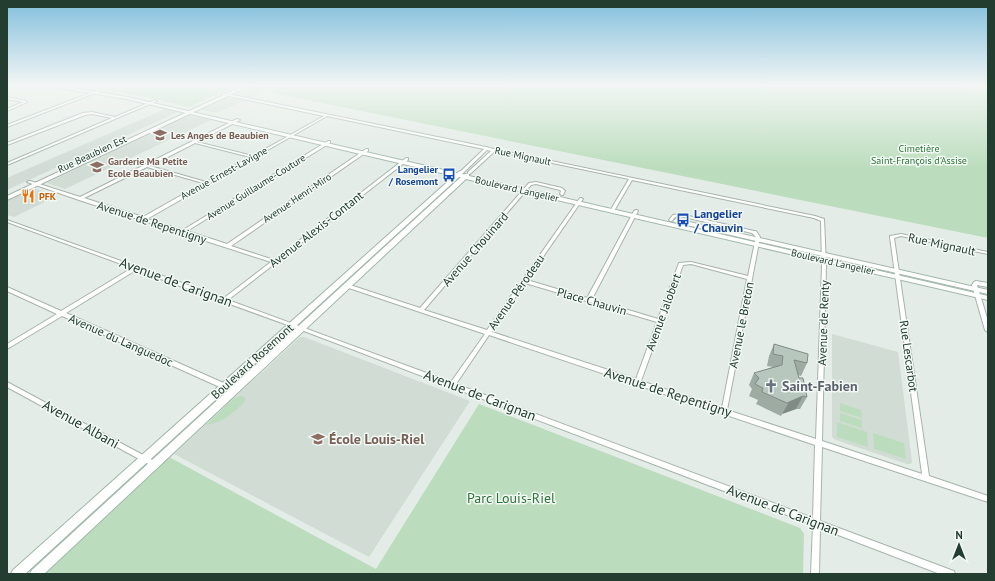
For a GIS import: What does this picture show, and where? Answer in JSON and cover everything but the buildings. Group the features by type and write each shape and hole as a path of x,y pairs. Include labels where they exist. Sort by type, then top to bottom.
{"main road":[{"name":"Rue Beaubien Est","path":"7,198 32,183 66,166 187,112"},
{"name":"Rue Beaubien Est","path":"7,193 73,167 188,112"},
{"name":"Boulevard Langelier","path":"195,112 897,274 977,292 988,292"},
{"path":"114,144 120,145"},
{"path":"66,166 73,167"},
{"name":"Boulevard Rosemont","path":"36,574 348,286 463,174"},
{"name":"Boulevard Rosemont","path":"17,574 292,325 463,174"},
{"name":"Boulevard Langelier","path":"526,189 562,194 580,201"},
{"name":"Boulevard Langelier","path":"634,214 671,220 757,242"},
{"name":"Boulevard Langelier","path":"977,292 988,298"}],"street":[{"path":"7,126 44,112"},
{"path":"7,164 131,112"},
{"name":"Rue Mignault","path":"308,112 487,148 822,219"},
{"path":"7,144 84,114 92,113 116,118"},
{"name":"Avenue Ernest-Lavigne","path":"142,219 326,116"},
{"path":"80,199 236,122"},
{"path":"195,142 253,157"},
{"name":"Avenue Guillaume-Couture","path":"183,232 327,143"},
{"name":"Boulevard Rosemont","path":"463,174 487,148"},
{"name":"Boulevard Rosemont","path":"463,174 494,150"},
{"name":"Avenue Henri-Miro","path":"228,246 365,152"},
{"name":"Avenue Alexis-Contant","path":"225,300 405,161"},
{"path":"147,166 206,183"},
{"path":"613,209 631,178"},
{"name":"Avenue de Repentigny","path":"32,183 274,261"},
{"name":"Avenue Chouinard","path":"421,310 526,189"},
{"name":"Avenue Pérodeau","path":"452,385 580,201"},
{"path":"589,300 634,214"},
{"name":"Avenue de Renty","path":"815,574 825,224 822,219"},
{"name":"Avenue de Carignan","path":"7,221 301,328 951,574"},
{"name":"Rue Mignault","path":"895,235 988,253"},
{"name":"Rue Lescarbot","path":"895,235 892,237 926,479"},
{"name":"Avenue le Breton","path":"724,411 757,242"},
{"name":"Avenue Jalobert","path":"638,382 679,267 683,263 691,263 750,278"},
{"path":"7,347 136,268"},
{"name":"Place Chauvin","path":"524,281 659,321"},
{"path":"988,285 976,283 974,285 988,330"},
{"name":"Avenue de Repentigny","path":"348,286 988,499"},
{"name":"Avenue du Languedoc","path":"7,289 235,391"},
{"name":"Avenue Albani","path":"7,384 154,464"}],"shaded area":[{"path":"158,112 178,112 7,190 7,178"},
{"path":"189,115 211,120 65,189 47,183"},
{"path":"32,189 57,196 14,217 7,215 7,201"},
{"path":"832,334 898,352 912,462 911,464 907,464 836,440 832,437"},
{"name":"École Louis-Riel","path":"300,337 304,337 470,401 369,557 174,454"}],"green space":[{"name":"Cimetière Saint-François d'Assise","path":"367,112 988,112 988,238"},
{"path":"241,396 245,398 245,401 237,410 222,420 206,425 234,398"},
{"path":"840,403 861,410 862,418 840,411"},
{"name":"Parc Louis-Riel","path":"479,404 800,528 804,534 803,574 45,574 169,457 376,569"},
{"path":"840,413 862,420 862,428 840,421"},
{"path":"837,422 867,432 868,447 837,437"},
{"path":"873,433 904,443 906,459 874,449"}],"place":[{"name":"Les Anges de Beaubien","path":"160,135"},
{"name":"Garderie Ma Petite Ecole Beaubien","path":"97,167"},
{"name":"Langelier / Rosemont","path":"449,175"},
{"name":"PFK","path":"28,196"},
{"name":"Langelier / Chauvin","path":"683,220"},
{"name":"Saint-Fabien","path":"771,386"},
{"name":"École Louis-Riel","path":"318,439"}]}
